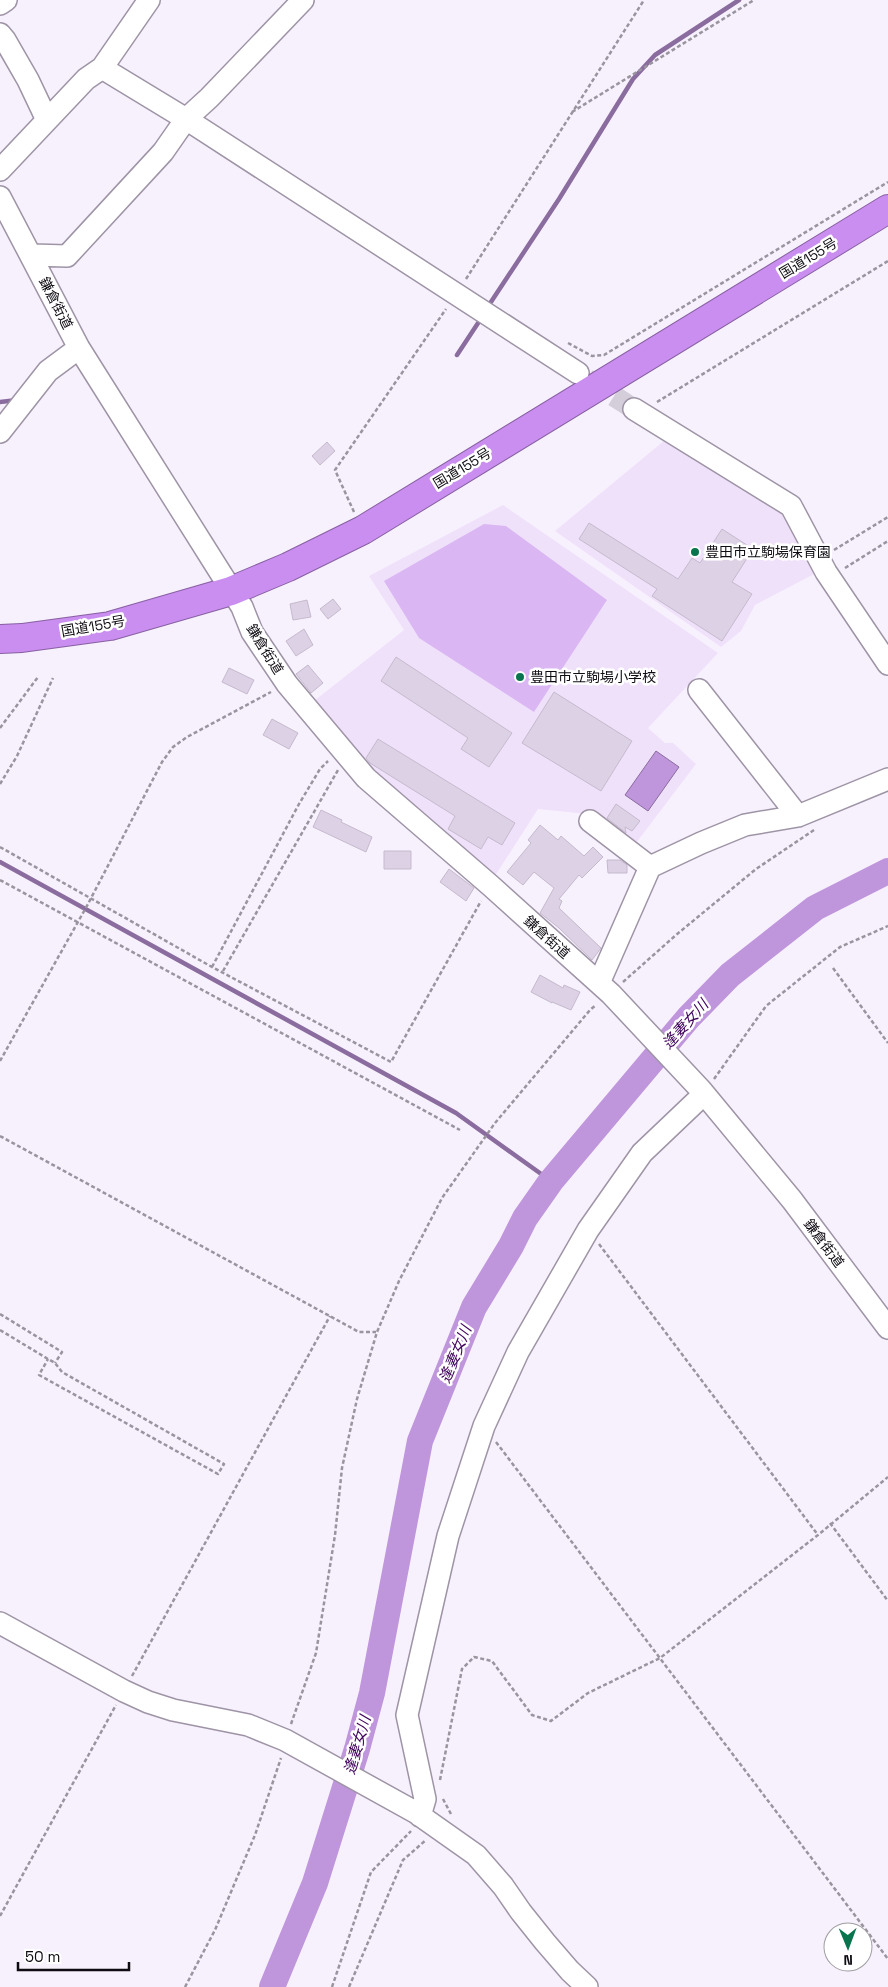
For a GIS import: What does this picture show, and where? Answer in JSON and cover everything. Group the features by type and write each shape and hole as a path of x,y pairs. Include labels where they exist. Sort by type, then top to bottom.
{"highway":[{"name":"国道155号","path":"0,639 22,638 110,626 236,599 288,567 363,530 888,210"},
{"name":"国道155号","path":"0,657 66,650 139,636 236,599 320,571 459,492 717,333 888,232"}],"street":[{"path":"0,4 6,0"},
{"path":"0,170 86,79 102,68 149,0"},
{"path":"32,255 67,256 163,152 186,119 209,98 303,0"},
{"path":"0,34 28,80 47,120"},
{"path":"102,68 186,119 578,373"},
{"name":"鎌倉街道","path":"0,197 79,348 236,599 252,632 287,684 366,778 491,886 608,992 702,1092 792,1200 888,1328"},
{"path":"0,432 48,371 79,348"},
{"path":"637,411 791,506 824,568 888,664"},
{"path":"698,690 798,816"},
{"path":"608,992 650,867 745,825 798,816 888,779"},
{"path":"590,821 650,867"},
{"path":"417,1814 425,1799 408,1715 448,1536 484,1426 518,1352 588,1230 642,1153 702,1092"},
{"path":"0,1623 124,1691 174,1710 248,1724 293,1744 417,1814 476,1855 503,1886 545,1942 570,1971 587,1987"}],"path":[{"path":"363,530 335,470 456,294 644,0"},
{"path":"571,113 754,0"},
{"path":"566,342 592,356 604,355 888,182"},
{"path":"637,411 888,261"},
{"path":"824,568 888,517"},
{"path":"824,568 888,541"},
{"path":"0,728 38,677"},
{"path":"0,784 16,756 53,678"},
{"path":"0,1061 81,917 162,762 173,747 287,684"},
{"path":"212,967 299,804 320,769 345,753"},
{"path":"223,972 338,770 345,753"},
{"path":"185,1987 215,1930 255,1835 284,1751 293,1744 316,1653 335,1534 342,1468 357,1399 377,1332 399,1281 442,1198 480,1142 546,1060 608,992 756,869 819,827"},
{"path":"0,847 212,967 391,1062 481,899 491,886"},
{"path":"0,880 460,1130"},
{"path":"702,1092 766,1006 840,947 888,926"},
{"path":"833,968 888,1043"},
{"path":"0,1136 360,1332 377,1332"},
{"path":"588,1230 818,1535"},
{"path":"0,1314 62,1352 55,1364"},
{"path":"0,1916 330,1316"},
{"path":"0,1330 48,1359 62,1372 224,1464 218,1474 39,1375 48,1359"},
{"path":"484,1426 888,1959"},
{"path":"440,1781 462,1669 474,1657 492,1661 532,1715 551,1721 588,1693 660,1658 818,1535 830,1523 888,1477"},
{"path":"830,1523 888,1601"},
{"path":"442,1799 452,1816"},
{"path":"332,1987 371,1872 419,1823 417,1814"},
{"path":"350,1987 403,1860 430,1837"}],"shaded area":[{"name":"豊田市立駒場保育園","path":"665,440 782,510 818,572 755,605 741,631 721,647 555,531"},
{"name":"豊田市立駒場小学校","path":"503,505 718,653 648,728 665,743 673,743 696,764 633,847 588,814 538,809 493,879 394,796 314,701 404,630 369,576"},
{"path":"484,524 506,526 607,600 534,712 419,638 384,581"},
{"path":"656,751 679,767 648,811 625,795"}],"building":[{"path":"327,442 335,451 320,465 312,456"},
{"path":"589,523 678,579 692,558 700,563 722,529 753,549 732,582 752,594 722,641 652,596 657,589 579,539"},
{"path":"333,599 341,609 328,619 320,609"},
{"path":"307,600 311,617 293,620 290,604"},
{"path":"304,629 313,645 296,656 286,641"},
{"path":"396,657 512,733 489,767 461,749 468,738 381,681"},
{"path":"308,665 323,683 311,693 296,674"},
{"path":"229,668 254,680 247,694 222,682"},
{"path":"554,692 632,741 601,791 522,743"},
{"path":"272,719 298,733 289,749 263,735"},
{"path":"378,739 515,823 502,845 488,837 481,849 448,829 455,816 370,763 366,758"},
{"path":"616,804 640,821 632,831 625,827 626,833 607,818"},
{"path":"321,810 372,837 366,852 313,827"},
{"path":"540,825 558,840 561,836 584,856 593,847 603,857 582,878 579,875 559,899 562,901 559,908 601,948 592,960 559,928 540,913 554,888 534,872 523,885 507,872 531,843 528,840"},
{"path":"384,851 411,851 411,869 384,869"},
{"path":"607,860 620,860 627,865 627,873 608,873"},
{"path":"449,869 474,888 466,901 440,882"},
{"path":"540,975 563,988 564,985 580,992 571,1010 531,992"}],"waterway":[{"path":"487,308 559,199 633,79 655,55 739,0"},
{"path":"457,355 482,317"},
{"path":"0,402 17,400"},
{"path":"0,862 456,1113 551,1181"},
{"name":"逢妻女川","path":"272,1987 315,1883 357,1749 372,1693 420,1441 474,1307 511,1246 525,1218 551,1181 689,1017 730,975 815,908 888,871"}],"tunnel":[{"path":"587,379 634,409"}],"place":[{"name":"豊田市立駒場保育園","path":"695,552"},
{"name":"豊田市立駒場小学校","path":"520,677"}]}
